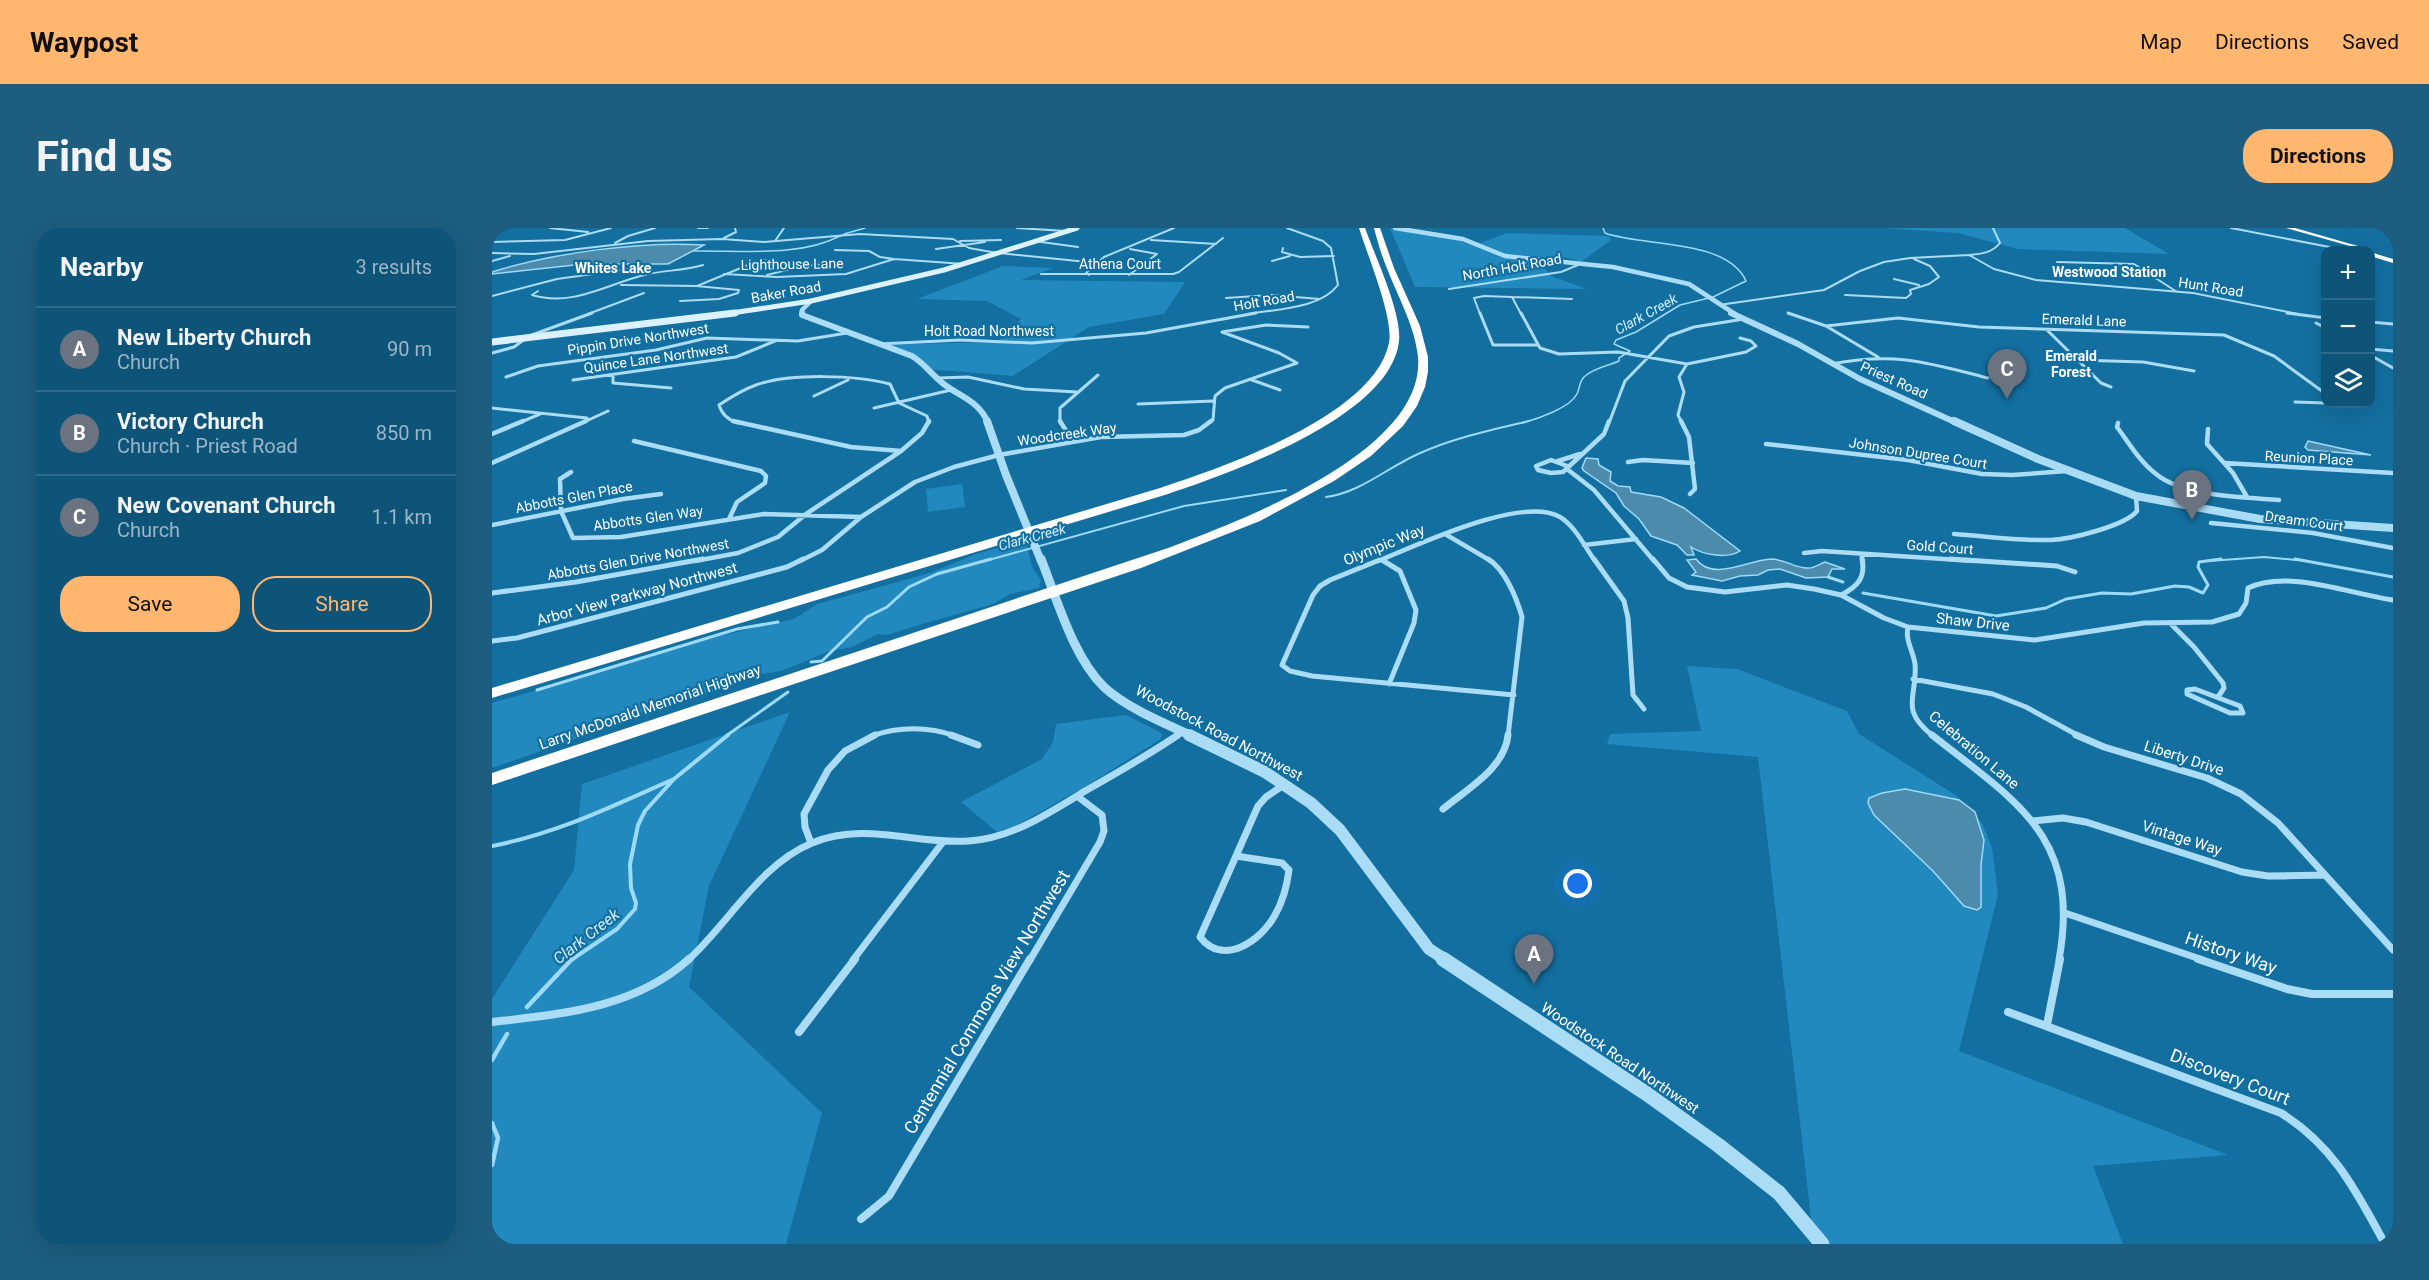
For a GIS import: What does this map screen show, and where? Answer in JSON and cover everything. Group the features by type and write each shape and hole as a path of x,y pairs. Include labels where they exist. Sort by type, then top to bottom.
{"highway":[{"path":"492,693 1191,482 1259,455 1325,421 1370,385 1382,370 1393,346 1393,327 1362,228"},
{"name":"Larry McDonald Memorial Highway","path":"492,778 1132,566 1240,525 1311,489 1353,463 1381,441 1412,404 1423,374 1419,339 1388,264 1377,228"}],"main road":[{"name":"Baker Road","path":"492,342 719,315 811,301 965,264 1077,228"},
{"path":"2279,228 2343,246"},
{"path":"2289,228 2350,246"},
{"path":"2375,254 2393,259"}],"street":[{"path":"550,228 595,232"},
{"path":"493,241 558,240 611,228"},
{"path":"615,244 616,241 628,236 655,228"},
{"path":"698,228 708,228"},
{"path":"722,239 736,232 735,228"},
{"path":"775,241 783,234 784,228"},
{"path":"1017,228 1065,231"},
{"path":"1090,275 1086,273 1106,257 1174,228"},
{"path":"1226,298 1271,295 1321,299 1336,289 1338,285 1334,256 1327,243 1287,228"},
{"name":"Priest Road","path":"1395,228 1463,239 1505,256 1624,269 1682,282 1699,289 1719,305 1798,344 1860,379 2067,471 2136,496 2260,519 2393,528"},
{"path":"1719,305 1824,290 1872,266 1910,258 1987,252 1998,247 2000,243 1993,228"},
{"path":"2231,228 2323,246"},
{"path":"864,238 874,234"},
{"path":"492,253 516,254 660,240 775,241 874,234 951,238 979,250 1097,263"},
{"name":"Athena Court","path":"1041,274 1178,273 1223,238"},
{"path":"960,242 1001,240"},
{"path":"1149,240 1217,244"},
{"path":"1034,241 1078,247"},
{"path":"936,249 985,242"},
{"path":"1283,248 1282,252 1290,256"},
{"path":"1129,249 1156,254 1129,275"},
{"path":"835,250 869,251 880,257 894,259 965,264"},
{"path":"492,261 516,254"},
{"name":"Hunt Road","path":"1970,255 1994,269 2038,280 2178,292 2321,317"},
{"path":"1272,261 1290,256 1334,256"},
{"path":"1845,295 1899,298 1910,296 1910,290 1939,277 1937,272 1924,263 1910,258"},
{"path":"696,286 753,263 774,259"},
{"name":"Lighthouse Lane","path":"724,274 764,276 846,274 894,259"},
{"path":"1924,263 1933,261"},
{"path":"2057,262 2134,264 2178,292"},
{"path":"764,276 802,266 830,264"},
{"path":"538,291 532,295 560,298 584,297 643,275 684,270 703,265"},
{"name":"North Holt Road","path":"1449,289 1562,272 1578,265"},
{"path":"492,296 557,279 629,270"},
{"path":"1894,279 1923,286"},
{"path":"618,285 696,286 739,290 738,293 719,299 680,301"},
{"path":"492,355 644,293"},
{"path":"1538,345 1493,345 1473,297 1572,299"},
{"path":"1512,297 1540,348 1559,354 1625,353 1687,364 1746,352 1756,346 1751,341 1740,338"},
{"name":"Holt Road","path":"1101,337 1146,333 1321,299"},
{"name":"Woodstock Road Northwest","path":"811,301 802,310 802,315 912,356 923,363 951,390 984,412 1026,523 1084,661 1106,688 1126,703 1285,784 1326,815 1340,830 1429,949 1659,1102 1719,1145 1779,1193 1822,1244"},
{"path":"1788,314 1826,326 1878,357"},
{"path":"1581,454 1556,461 1544,461 1536,466 1540,471 1555,473 1567,467 1604,434 1625,381 1669,336 1679,331 1744,318"},
{"name":"Emerald Lane","path":"1826,326 1898,318 1979,327 2224,335 2274,356 2321,391"},
{"path":"2375,322 2393,324"},
{"path":"2316,323 2321,326"},
{"path":"1138,404 1213,401 1215,396 1225,388 1297,363 1289,357 1237,340 1222,332 1266,325 1308,327"},
{"path":"2047,329 2101,383 2111,387"},
{"name":"Pippin Drive Northwest","path":"506,377 538,366 656,350 706,338 822,339 847,333"},
{"name":"Holt Road Northwest","path":"877,344 960,340 1032,343 1101,337"},
{"path":"492,355 529,339"},
{"name":"Quince Lane Northwest","path":"573,380 736,357 776,340"},
{"path":"2375,349 2393,351"},
{"path":"1831,364 1878,357 1925,361 1988,378"},
{"path":"2375,358 2393,368"},
{"path":"2077,360 2143,362 2194,371"},
{"path":"1687,364 1677,376 1684,392 1678,414 1689,437 1693,463 1695,489 1690,494"},
{"path":"613,375 613,383 671,388"},
{"path":"938,378 966,375 1016,388 1077,392"},
{"path":"1073,442 1061,426 1057,416 1060,408 1098,375"},
{"name":"Abbotts Glen Drive Northwest","path":"492,593 576,582 738,553 778,537 806,514 902,450 926,429 929,422 927,416 899,403 890,384 803,376 767,380 737,393 719,405 721,412 730,420 743,424 851,447 902,450"},
{"path":"814,396 849,379"},
{"path":"1251,380 1280,390"},
{"path":"874,408 951,390"},
{"name":"Woodcreek Way","path":"861,517 915,482 954,467 999,455 1101,437 1184,435 1199,430 1213,420 1213,401"},
{"path":"2295,402 2321,404"},
{"path":"493,409 590,418"},
{"path":"492,463 609,411"},
{"path":"492,434 543,413"},
{"path":"2118,423 2117,427 2161,478 2181,486 2279,500"},
{"path":"2208,429 2207,444 2239,482 2247,497"},
{"path":"634,441 761,471 766,476 765,483 737,501 729,519"},
{"name":"Johnson Dupree Court","path":"1766,444 1908,460 1982,474 2012,476 2067,471"},
{"path":"1628,462 1643,460 1693,463"},
{"name":"Shaw Drive","path":"1556,461 1567,467 1594,490 1669,578 1687,587 1725,592 1786,585 1841,595 1884,618 1908,627 2035,640 2144,623 2212,622 2233,617 2243,609 2248,588 2267,580 2297,581 2393,600"},
{"name":"Reunion Place","path":"2225,464 2393,473"},
{"name":"Abbotts Glen Way","path":"571,472 560,479 561,511 573,538 621,537 729,519"},
{"name":"Shaw Drive","path":"1555,473 1580,480"},
{"name":"Abbotts Glen Place","path":"492,525 623,499 661,494"},
{"path":"1954,534 2052,540 2102,529 2133,516 2137,511 2136,496"},
{"name":"Olympic Way","path":"1514,695 1312,676 1290,671 1282,665 1316,590 1330,580 1485,518 1542,512 1565,519 1622,595 1626,605 1633,695 1644,709"},
{"path":"729,519 764,514 861,517"},
{"name":"Arbor View Parkway Northwest","path":"492,641 517,638 787,567 822,550 861,517"},
{"name":"Dream Court","path":"2211,523 2313,532 2393,548"},
{"path":"1443,808 1505,754 1510,736 1522,617 1518,601 1495,562 1445,534"},
{"path":"1584,545 1636,539"},
{"name":"Gold Court","path":"1804,553 1822,551 2057,566 2075,572"},
{"path":"1841,595 1850,591 1863,577 1865,567 1861,554"},
{"path":"1382,560 1400,571 1416,610 1414,623 1389,684"},
{"path":"2170,623 2220,678 2224,688 2218,697"},
{"name":"Celebration Lane","path":"1908,627 1906,642 1914,663 1910,702 1924,729 1993,781 2032,821 2056,863 2062,883 2065,913 2047,1025"},
{"name":"Liberty Drive","path":"1913,679 1993,694 2026,707 2085,740 2207,778 2229,788 2270,814 2393,950"},
{"path":"2195,689 2218,697 2240,706 2243,713 2230,713 2194,699 2186,692 2195,689"},
{"path":"811,843 804,830 803,814 829,770 851,747 884,732 909,728 932,729 978,745"},
{"path":"492,1022 589,1010 610,1004 651,986 684,964 699,950 779,863 811,843 847,832 868,831 943,842 982,840 1012,832 1183,732"},
{"path":"1235,856 1282,863 1289,870 1287,882 1267,927 1232,951 1216,952 1205,947 1200,937 1235,856 1258,806 1266,797 1285,784"},
{"name":"Centennial Commons View Northwest","path":"861,1219 889,1196 1100,842 1104,831 1102,815 1077,796"},
{"name":"Vintage Way","path":"2032,821 2063,818 2086,822 2256,874 2325,874"},
{"path":"798,1032 943,842"},
{"name":"History Way","path":"2065,913 2287,989 2312,994 2393,994"},
{"name":"Discovery Court","path":"2008,1012 2282,1113 2296,1121 2324,1143 2335,1157 2385,1244"}],"shaded area":[{"path":"1390,228 1453,238 1475,245 1507,233 1609,236 1611,240 1581,262 1565,257 1555,257 1540,262 1551,276 1587,289 1415,287"},
{"path":"1884,228 2125,228 2169,254 2018,249 1958,233"},
{"name":"Whites Lake","path":"652,245 704,245 668,264 584,264 492,274 492,272 542,259 597,250"},
{"path":"1003,266 1053,268 1021,280 1185,282 1164,314 1089,327 1013,376 928,369 910,356 878,345 998,342 1021,319 987,301 917,299"},
{"path":"2308,441 2371,455 2308,450 2305,447"},
{"path":"1586,458 1598,459 1599,465 1611,472 1610,481 1618,486 1630,487 1631,492 1661,497 1684,508 1740,551 1729,555 1716,555 1691,547 1694,555 1687,555 1677,545 1651,536 1639,519 1624,506 1616,493 1584,471 1582,468"},
{"path":"962,484 965,507 928,512 926,489"},
{"path":"1017,543 1027,545 1032,567 1041,580 1039,588 1010,594 993,604 887,635 878,634 852,647 830,651 784,670 753,674 757,671 755,668 745,670 723,689 647,711 626,722 609,725 593,733 492,768 492,703 583,677 592,671 602,671 711,638 794,619 817,604 930,573 976,554"},
{"path":"1696,559 1703,566 1711,569 1731,568 1771,559 1803,568 1812,568 1825,562 1845,569 1832,569 1828,577 1806,578 1780,569 1768,570 1758,575 1740,576 1722,581 1692,575 1696,572 1687,560"},
{"path":"1687,666 1737,669 1847,711 1859,734 1957,796 1982,823 1992,848 1998,895 1959,1051 2228,1155 2093,1166 2123,1244 1824,1244 1812,1227 1758,757 1607,744 1610,734 1701,731"},
{"path":"790,712 709,886 689,987 822,1113 786,1244 492,1244 492,999 574,870 582,784"},
{"path":"1126,715 1160,732 1161,739 1086,786 1015,826 997,832 961,802 1042,759 1053,742 1056,724"},
{"path":"1905,789 1959,800 1975,812 1984,840 1981,865 1981,907 1977,910 1964,906 1933,871 1874,815 1868,803 1869,798"}],"waterway":[{"path":"844,234 865,228"},
{"name":"Clark Creek","path":"1526,422 1568,404 1577,394 1584,377 1596,369 1619,361 1619,358 1630,351 1614,344 1616,340 1636,332 1680,305 1713,297 1746,281 1736,267 1721,257 1682,246 1621,237 1605,233 1603,228"},
{"path":"694,251 789,250 825,242 842,235"},
{"name":"Clark Creek","path":"1326,497 1350,491 1431,448 1526,422"},
{"name":"Clark Creek","path":"1522,423 1526,422"},
{"name":"Clark Creek","path":"985,561 1184,506 1286,490"},
{"path":"2209,561 2264,557 2305,561"},
{"name":"Clark Creek","path":"811,662 822,661 867,617 887,607 909,587 937,574 991,559"},
{"path":"1863,593 1996,616 2046,608 2066,599 2102,593 2131,594 2175,586 2189,587 2203,593 2208,585 2198,567 2199,562 2221,559"},
{"path":"2295,559 2305,561"},
{"path":"2305,561 2393,577"},
{"path":"1828,577 1843,582"},
{"path":"537,690 737,629 778,622"},
{"name":"Clark Creek","path":"726,736 788,692"},
{"name":"Clark Creek","path":"674,779 728,735"},
{"path":"492,846 563,826 674,779"},
{"name":"Clark Creek","path":"571,960 617,929 635,909 630,864 638,825 645,811 674,779"},
{"name":"Clark Creek","path":"527,1007 571,960"},
{"name":"Clark Creek","path":"492,1060 507,1034"},
{"name":"Clark Creek","path":"492,1123 498,1138 492,1165"}],"place":[{"name":"New Covenant Church","path":"2007,399"},
{"name":"Victory Church","path":"2192,520"},
{"name":"New Liberty Church","path":"1534,984"}],"district":[{"name":"Whites Lake","path":"613,268"},
{"name":"Westwood Station","path":"2109,272"},
{"name":"Emerald Forest","path":"2071,364"}]}
